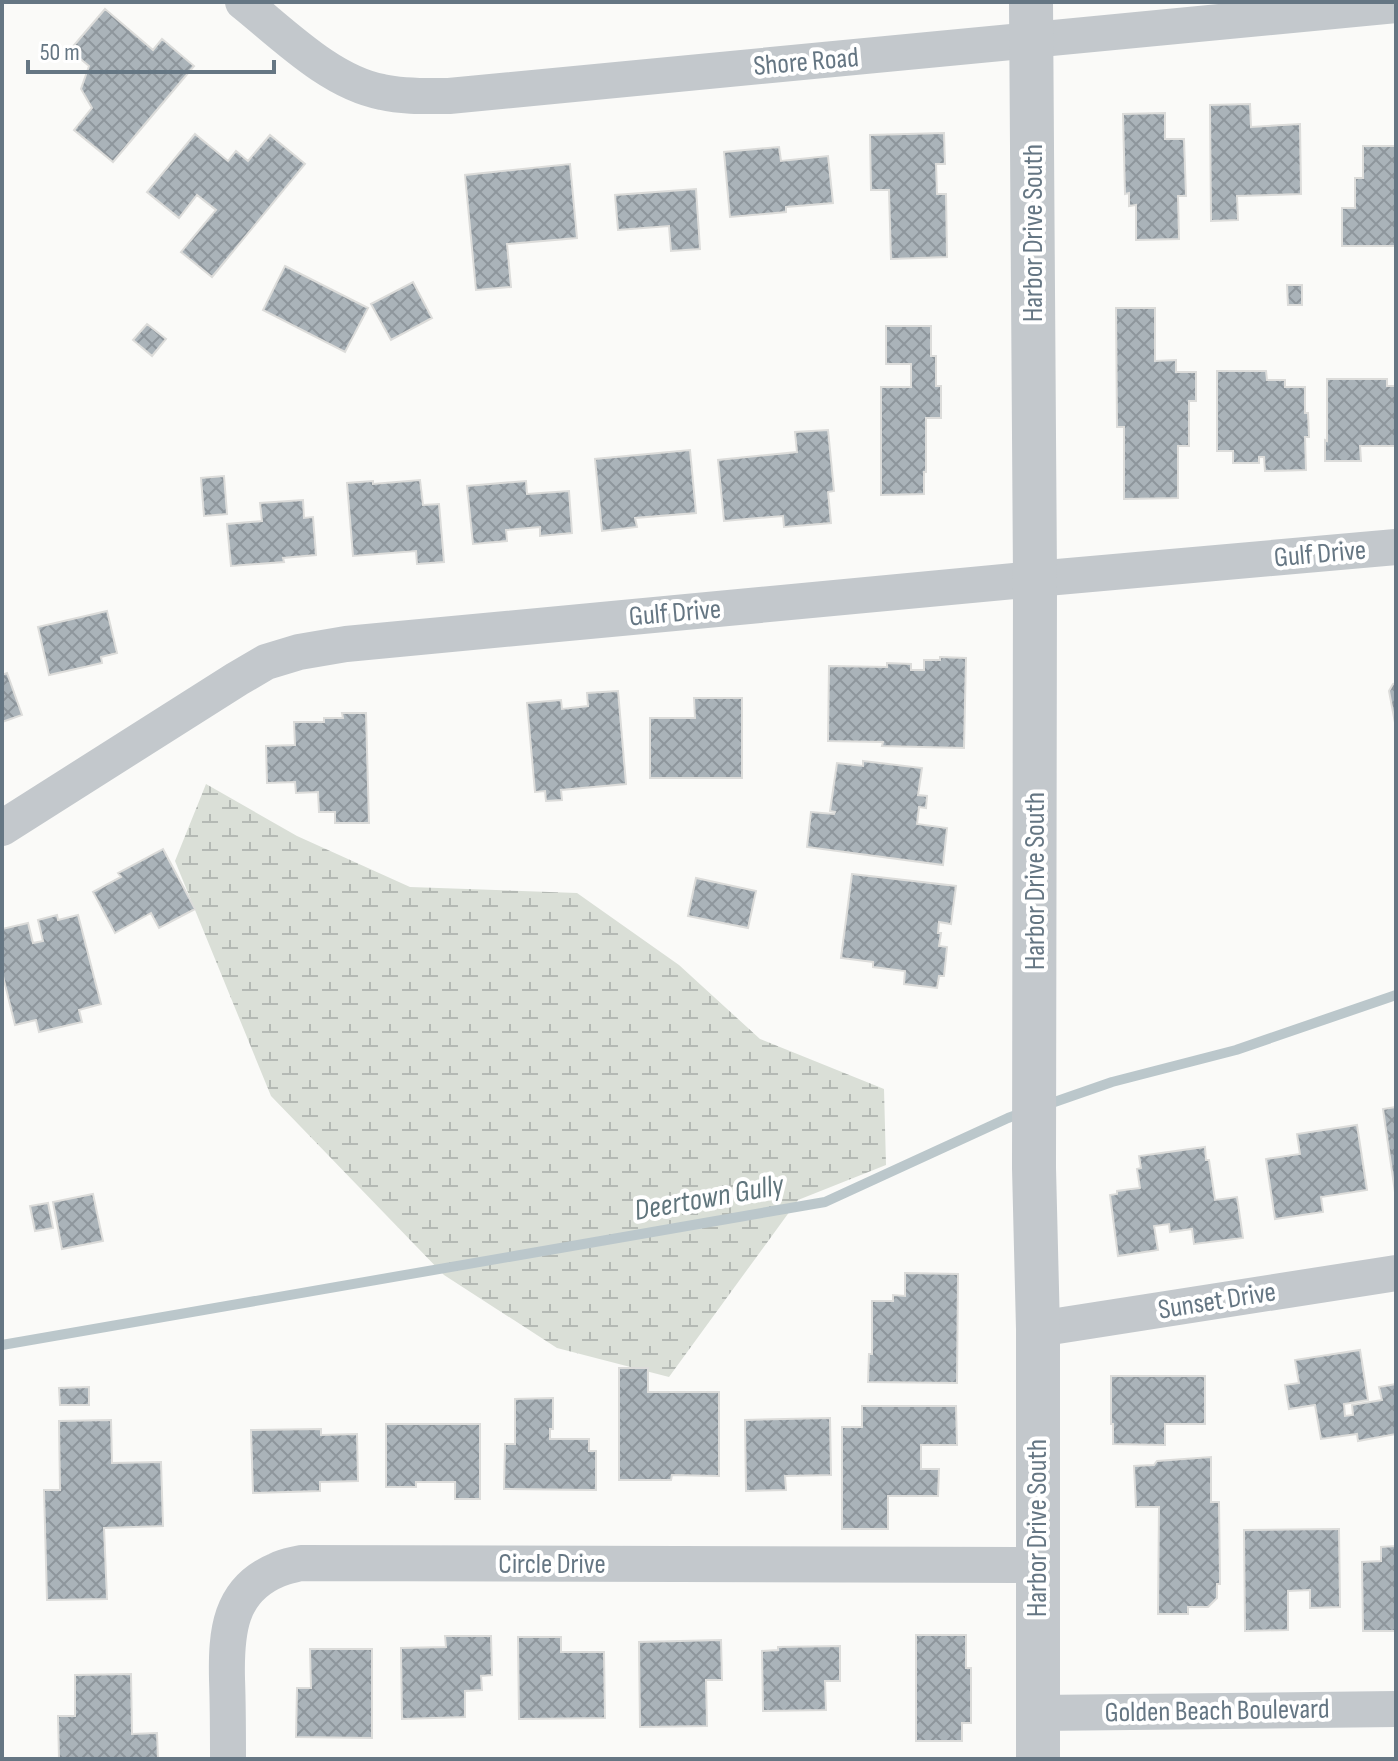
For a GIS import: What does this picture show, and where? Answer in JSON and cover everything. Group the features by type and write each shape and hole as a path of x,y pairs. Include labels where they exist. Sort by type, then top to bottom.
{"street":[{"name":"Shore Road","path":"243,2 328,70 380,92 415,96 465,94 1031,21 1396,5"},
{"name":"Harbor Drive South","path":"1031,21 1038,1759"},
{"name":"Gulf Drive","path":"2,828 237,679 266,662 299,652 361,642 1396,547"},
{"name":"Sunset Drive","path":"1038,1329 1396,1273"},
{"name":"Circle Drive","path":"228,1759 227,1658 233,1612 244,1595 260,1580 277,1570 301,1563 1037,1565"},
{"name":"Golden Beach Boulevard","path":"1037,1713 1396,1709"}],"green space":[{"path":"206,784 297,836 410,887 577,893 679,965 760,1039 884,1089 886,1165 798,1200 669,1377 557,1348 444,1275 271,1096 175,861"}],"building":[{"path":"105,9 153,50 162,39 194,66 113,162 74,130 92,108 81,89 89,66 70,50"},
{"path":"1250,104 1251,127 1300,124 1301,194 1237,196 1238,220 1211,221 1210,105"},
{"path":"1165,113 1165,139 1184,139 1186,196 1178,196 1179,239 1136,240 1136,205 1129,206 1129,193 1125,194 1123,114"},
{"path":"944,133 945,164 936,164 937,194 946,194 947,257 891,259 889,190 871,190 870,135"},
{"path":"195,134 228,161 236,151 248,161 270,135 305,164 212,277 181,252 216,210 197,195 179,218 147,192"},
{"path":"1363,146 1396,146 1396,246 1342,246 1342,208 1355,208 1355,178 1363,178"},
{"path":"779,147 781,161 828,156 833,203 786,207 786,212 730,217 724,152"},
{"path":"570,164 577,238 507,244 511,287 476,290 465,175"},
{"path":"696,189 700,249 671,251 669,226 618,230 615,195"},
{"path":"285,266 368,308 345,352 263,310"},
{"path":"413,282 432,318 391,340 371,304"},
{"path":"1287,285 1302,285 1302,305 1288,305"},
{"path":"1116,308 1155,308 1155,361 1176,360 1176,372 1196,372 1196,401 1189,401 1189,446 1178,446 1178,498 1124,499 1124,427 1117,427"},
{"path":"147,324 166,339 152,356 133,340"},
{"path":"886,326 931,326 931,356 936,356 936,386 941,386 941,418 926,418 924,494 881,495 881,387 911,387 911,364 886,364"},
{"path":"1217,371 1266,371 1267,380 1285,380 1285,387 1305,387 1309,437 1305,437 1306,470 1265,471 1264,457 1259,457 1259,463 1233,463 1233,451 1217,451"},
{"path":"1327,379 1387,379 1387,386 1396,386 1396,446 1360,446 1361,461 1325,461"},
{"path":"828,430 834,491 828,492 831,523 784,527 783,516 724,521 718,460 797,452 795,432"},
{"path":"690,450 696,513 635,518 637,527 602,531 595,459"},
{"path":"224,476 227,514 204,516 201,478"},
{"path":"420,480 423,505 439,504 444,562 417,564 416,551 353,556 347,483"},
{"path":"526,481 527,494 569,491 572,533 540,536 540,527 506,530 507,541 473,544 467,486"},
{"path":"303,500 304,518 313,517 316,555 283,558 284,562 231,566 227,524 262,521 260,503"},
{"path":"107,611 117,653 101,657 102,663 49,675 38,627"},
{"path":"940,657 966,658 964,748 828,741 829,666 887,667 887,663 911,664 911,670 924,670 924,660 940,660"},
{"path":"7,673 22,715 2,722 2,675"},
{"path":"1396,683 1396,728 1389,691"},
{"path":"618,691 626,784 561,790 562,800 546,801 545,791 535,792 527,703 561,700 562,709 588,706 587,693"},
{"path":"694,698 742,698 742,778 650,778 650,718 695,718"},
{"path":"342,713 366,713 369,823 335,823 335,812 319,812 318,792 296,793 295,782 267,783 266,746 295,745 294,722 324,722 324,718 343,718"},
{"path":"863,761 922,768 918,795 927,796 926,808 919,807 917,824 947,828 943,865 807,847 811,812 835,812 830,811 837,763 863,766"},
{"path":"163,849 195,909 159,928 151,913 115,933 93,892 121,877 118,873"},
{"path":"852,874 956,886 951,924 939,922 939,946 947,947 944,976 939,976 937,988 904,984 905,971 873,967 873,962 841,958"},
{"path":"696,878 756,891 748,928 688,916"},
{"path":"57,915 58,920 78,915 101,1004 79,1010 82,1022 39,1032 36,1020 15,1025 2,972 2,929 28,923 33,943 43,941 38,920"},
{"path":"1396,1107 1396,1199 1383,1109"},
{"path":"1357,1125 1367,1190 1321,1197 1323,1212 1275,1219 1266,1159 1300,1154 1297,1134"},
{"path":"1205,1147 1215,1200 1237,1197 1243,1238 1194,1244 1192,1229 1170,1232 1169,1224 1154,1226 1158,1250 1118,1256 1110,1195 1140,1188 1137,1169 1141,1168 1139,1156"},
{"path":"93,1194 103,1241 62,1249 53,1202"},
{"path":"48,1203 53,1228 35,1231 30,1206"},
{"path":"905,1273 958,1274 957,1383 868,1382 869,1354 872,1354 872,1301 893,1301 893,1295 905,1296"},
{"path":"1360,1350 1368,1400 1344,1404 1345,1416 1353,1415 1352,1405 1382,1400 1379,1387 1396,1384 1396,1434 1358,1441 1357,1434 1321,1439 1315,1405 1289,1409 1285,1385 1299,1383 1295,1360"},
{"path":"619,1368 648,1368 648,1392 719,1392 719,1476 672,1475 671,1480 619,1480"},
{"path":"1111,1376 1205,1376 1205,1424 1165,1424 1165,1445 1113,1444"},
{"path":"89,1387 89,1405 60,1405 59,1388"},
{"path":"553,1398 550,1439 589,1439 589,1451 596,1451 596,1490 504,1489 505,1444 515,1444 515,1399"},
{"path":"862,1406 956,1406 957,1445 921,1445 921,1469 939,1469 938,1496 888,1496 888,1529 842,1529 842,1427 862,1427"},
{"path":"830,1418 831,1475 785,1476 786,1490 746,1491 745,1420"},
{"path":"111,1420 112,1463 161,1462 163,1526 104,1528 107,1599 47,1600 44,1490 60,1490 59,1421"},
{"path":"386,1424 480,1424 480,1499 455,1499 455,1482 416,1482 416,1487 386,1487"},
{"path":"321,1429 321,1435 357,1434 358,1481 320,1482 320,1491 253,1493 251,1430"},
{"path":"1211,1457 1211,1502 1219,1502 1220,1584 1217,1584 1217,1598 1208,1607 1188,1607 1188,1614 1158,1614 1159,1507 1136,1507 1134,1466"},
{"path":"1339,1529 1340,1607 1310,1608 1310,1590 1288,1591 1288,1630 1245,1631 1244,1530"},
{"path":"1396,1546 1396,1631 1363,1631 1362,1562 1381,1561 1381,1547"},
{"path":"916,1635 966,1635 966,1668 971,1668 971,1723 962,1723 962,1741 916,1741"},
{"path":"445,1636 491,1636 492,1675 481,1676 482,1690 465,1691 465,1717 402,1719 401,1648 446,1647"},
{"path":"518,1637 561,1637 561,1652 604,1652 605,1718 519,1719"},
{"path":"721,1640 722,1680 706,1680 707,1726 640,1727 639,1642"},
{"path":"840,1646 840,1681 825,1681 826,1710 763,1711 762,1651 778,1650 778,1647"},
{"path":"310,1649 372,1649 372,1738 296,1737 297,1688 311,1688"},
{"path":"131,1674 132,1734 157,1733 158,1759 59,1759 58,1716 75,1716 75,1675"}],"waterway":[{"name":"Deertown Gully","path":"1043,1106 1112,1082 1236,1050 1396,995"},
{"name":"Deertown Gully","path":"2,1345 825,1202 1024,1112"}]}
